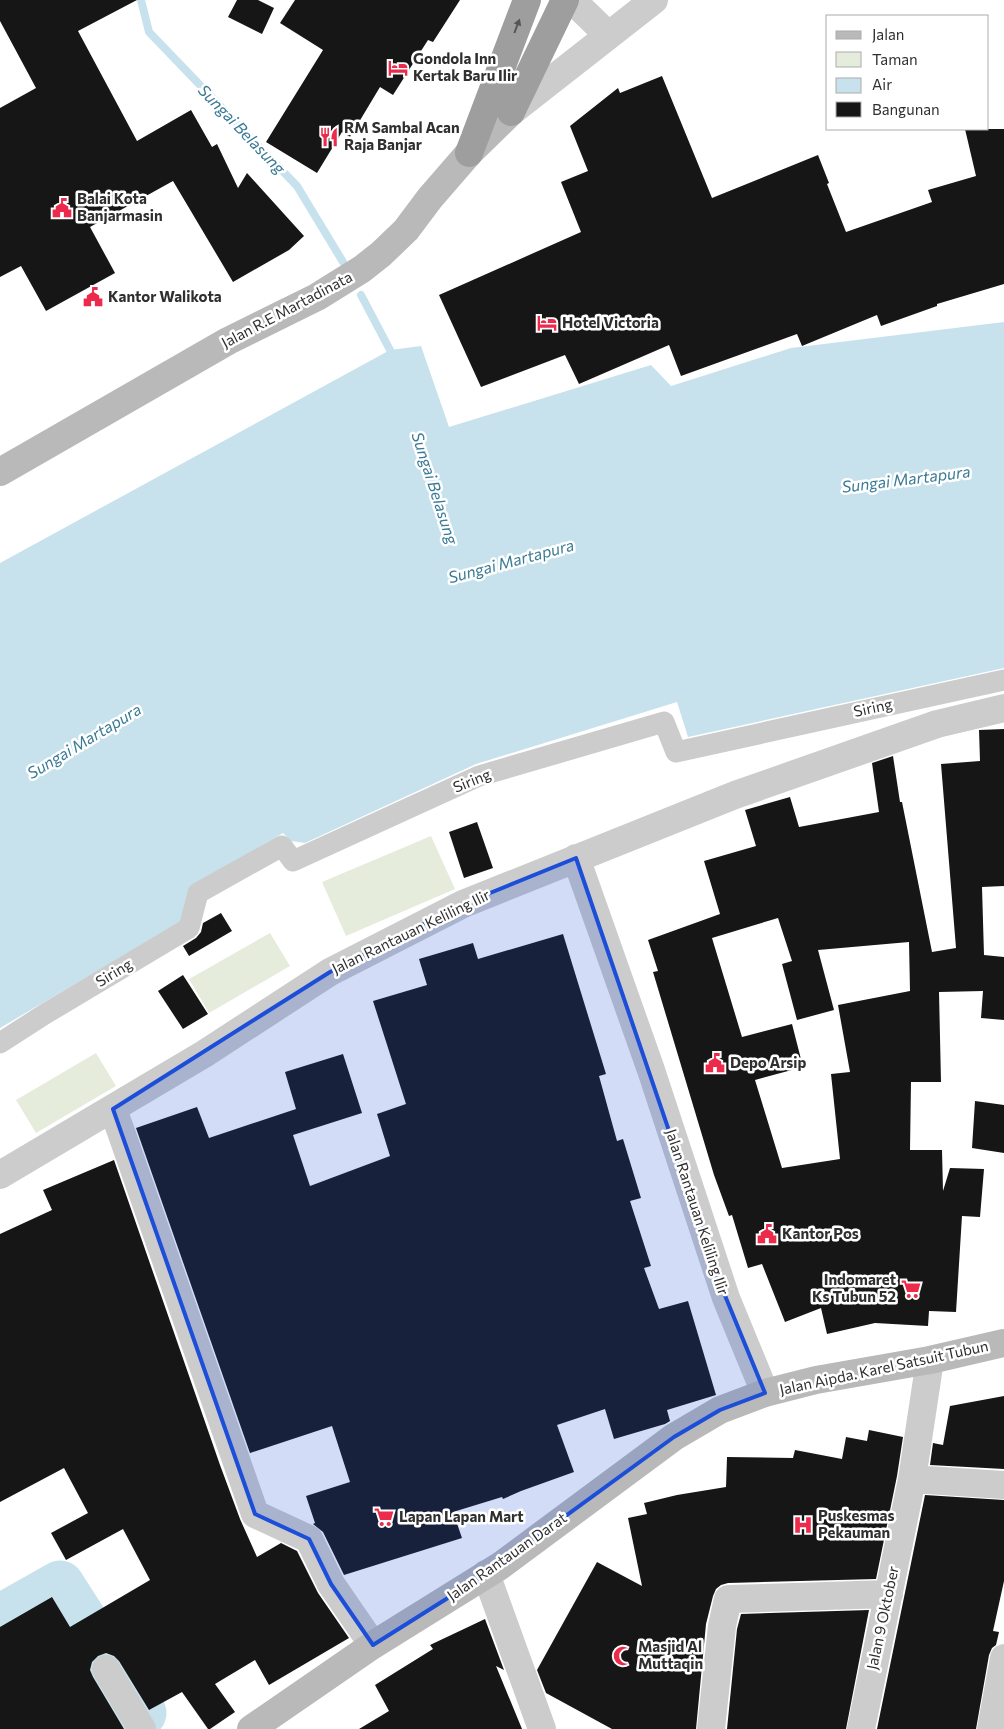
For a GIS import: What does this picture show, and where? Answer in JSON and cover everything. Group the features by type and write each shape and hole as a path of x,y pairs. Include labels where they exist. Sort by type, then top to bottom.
{"highway":[{"path":"469,154 527,0"},
{"path":"510,112 565,0"}],"main road":[{"name":"Jalan R.E Martadinata","path":"0,472 228,341 317,296 362,269 382,254 406,230 469,154 510,112"},
{"name":"Jalan Aipda. Karel Satsuit Tubun","path":"765,1393 816,1380 930,1360 1004,1343"},
{"name":"Jalan Rantauan Darat","path":"251,1729 373,1645 486,1574 674,1437 720,1410 765,1393"}],"street":[{"path":"572,0 608,35"},
{"name":"Jalan R.E Martadinata","path":"510,112 651,0"},
{"name":"Siring","path":"0,1043 189,928 198,893 282,846 293,861 479,776 664,722 676,752 1004,680"},
{"path":"576,858 744,792 937,724 1004,708"},
{"name":"Jalan Rantauan Keliling Ilir","path":"0,1174 204,1054 330,972 463,904 576,858 651,1070 726,1298 765,1393"},
{"path":"113,1109 255,1514 309,1539 331,1584 373,1645"},
{"name":"Jalan 9 Oktober","path":"861,1729 912,1479 930,1360"},
{"path":"912,1479 1004,1485"},
{"path":"486,1574 542,1729"},
{"path":"712,1729 722,1626 728,1599 889,1594"},
{"path":"991,1729 1004,1658"},
{"path":"106,1669 142,1729"}],"highlighted area":[{"path":"576,858 726,1298 765,1393 720,1410 674,1437 486,1574 373,1645 331,1584 309,1539 255,1514 113,1109 330,972 463,904"}],"green space":[{"path":"431,836 455,889 346,936 322,882"},
{"path":"270,933 290,966 209,1013 189,979"},
{"path":"96,1053 116,1086 36,1133 16,1100"}],"water":[{"name":"Sungai Martapura","path":"1004,322 1004,668 688,737 677,702 476,764 305,843 291,841 283,833 191,888 182,921 0,1028 0,563 390,350 421,346 449,427 651,365 671,386 791,348"}],"building":[{"path":"0,0 137,0 78,31 137,141 191,110 212,147 217,144 238,188 247,173 304,236 289,250 233,282 173,181 90,227 115,273 46,311 21,266 0,277 0,108 36,88 0,21"},
{"path":"237,0 258,0 274,8 262,34 228,17"},
{"path":"295,0 460,0 433,42 428,40 393,95 380,87 350,137 342,132 317,173 266,142 323,50 280,23"},
{"path":"662,76 712,198 818,155 846,232 932,202 928,190 976,176 965,130 1004,129 1004,284 937,304 937,306 881,326 877,315 802,346 797,334 681,376 669,345 579,384 565,355 481,387 439,295 581,232 561,182 588,171 570,126 618,88 620,93"},
{"path":"1004,729 1004,886 982,887 984,955 1004,957 1004,1020 981,1018 983,991 939,992 941,1082 911,1082 910,1150 942,1150 943,1191 950,1168 984,1169 980,1217 962,1216 956,1312 929,1311 928,1326 875,1323 827,1334 821,1308 785,1322 762,1264 748,1268 732,1215 729,1216 714,1175 653,972 658,971 648,940 720,914 704,861 756,846 745,810 790,797 799,827 879,812 872,763 893,756 900,802 902,802 932,952 956,948 941,764 980,761 979,730","holes":["778,918 792,961 782,964 797,1020 834,1010 818,950 909,942 910,991 838,1005 850,1072 831,1074 840,1159 782,1168 755,1080 803,1067 792,1024 742,1037 712,938"]},
{"path":"477,822 493,868 464,878 449,832"},
{"path":"221,913 232,931 189,956 183,946 196,938 201,932 203,923"},
{"path":"563,934 606,1074 599,1076 617,1141 623,1139 641,1198 630,1201 651,1266 644,1268 659,1309 688,1301 716,1395 667,1410 670,1421 665,1424 614,1439 605,1409 557,1425 574,1472 503,1499 502,1497 453,1512 462,1538 344,1575 323,1532 313,1524 315,1523 306,1496 350,1482 332,1426 250,1453 136,1128 197,1107 209,1138 296,1109 285,1072 343,1054 362,1113 293,1135 310,1186 390,1156 377,1114 406,1104 373,1001 427,985 419,959 473,943 478,959"},
{"path":"183,975 208,1014 183,1029 158,991"},
{"path":"975,1101 1004,1105 1004,1153 972,1148"},
{"path":"114,1160 220,1465 240,1519 257,1557 281,1543 297,1551 318,1593 349,1638 269,1685 255,1660 215,1684 235,1712 210,1729 208,1729 182,1692 149,1710 119,1661 114,1656 106,1653 98,1656 92,1662 90,1670 124,1729 0,1729 0,1627 52,1597 70,1627 150,1580 123,1529 66,1560 51,1533 88,1513 64,1468 0,1502 0,1234 52,1210 43,1190"},
{"path":"1004,1396 1004,1469 930,1465 933,1443 943,1445 950,1406"},
{"path":"869,1430 903,1437 876,1579 728,1583 716,1589 706,1624 696,1729 612,1729 546,1693 537,1670 597,1562 642,1586 628,1518 647,1514 644,1503 677,1495 726,1487 727,1457 793,1458 795,1450 842,1459 846,1437 867,1441"},
{"path":"925,1495 1004,1500 1004,1581 993,1631 999,1632 996,1645 992,1648 989,1655 976,1729 877,1729"},
{"path":"869,1610 846,1729 727,1729 737,1629 741,1614"},
{"path":"485,1619 504,1670 496,1666 522,1729 359,1729 389,1711 375,1685 433,1649 430,1645"}],"waterway":[{"name":"Sungai Belasung","path":"141,0 149,32 297,186 343,262"},
{"name":"Sungai Belasung","path":"361,295 394,360"},
{"path":"0,1619 60,1585 142,1713"}],"place":[{"name":"Gondola Inn Kertak Baru Ilir","path":"398,68"},
{"name":"RM Sambal Acan Raja Banjar","path":"329,137"},
{"name":"Balai Kota Banjarmasin","path":"62,208"},
{"name":"Kantor Walikota","path":"93,297"},
{"name":"Hotel Victoria","path":"547,323"},
{"name":"Depo Arsip","path":"715,1063"},
{"name":"Kantor Pos","path":"767,1234"},
{"name":"Indomaret Ks Tubun 52","path":"911,1289"},
{"name":"Lapan Lapan Mart","path":"384,1517"},
{"name":"Puskesmas Pekauman","path":"803,1525"},
{"name":"Masjid Al Muttaqin","path":"623,1656"}]}
